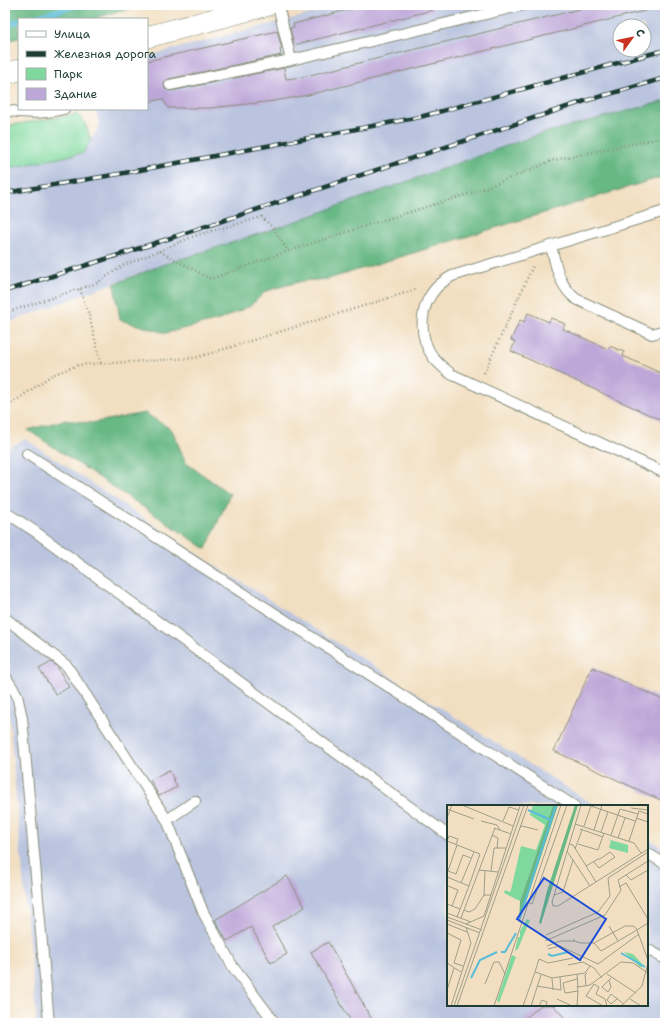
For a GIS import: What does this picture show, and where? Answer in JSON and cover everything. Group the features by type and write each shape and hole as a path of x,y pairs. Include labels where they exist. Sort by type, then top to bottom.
{"street":[{"path":"148,37 268,5"},
{"path":"5,74 18,70"}],"lane":[{"path":"278,5 291,60"},
{"path":"170,85 291,60 524,5"},
{"path":"5,110 21,113 50,112 59,110"},
{"path":"665,211 452,276 437,287 427,303 422,322 423,338 433,357 451,374 665,473"},
{"path":"551,246 562,284 568,293 576,299 652,334 665,330"},
{"path":"27,454 572,805"},
{"path":"5,512 33,530 447,834"},
{"path":"5,618 67,666 167,820 203,912 233,967 275,1023"},
{"path":"5,676 17,695 22,718 49,1023"},
{"path":"167,820 194,801"},
{"path":"648,854 665,864"},
{"path":"648,950 665,959"}],"path":[{"path":"159,251 212,279 288,251 475,192 554,160 665,137"},
{"path":"5,313 97,283 124,265 194,236 262,217 274,229 288,251"},
{"path":"484,373 534,265"},
{"path":"5,408 52,375 78,365 195,358 423,288 437,287"},
{"path":"80,289 89,316 101,364"}],"shaded area":[{"path":"345,5 665,5 665,101 540,134 274,229 162,265 5,324 5,169 83,153 100,125 95,110 148,110 148,56"},
{"path":"25,439 211,563 594,805 447,805 447,1006 648,1006 648,839 665,849 665,1023 37,1023 7,688 5,687 5,450"}],"green space":[{"path":"5,5 145,5 95,18 18,18 18,38 5,41"},
{"path":"665,101 665,176 328,279 302,281 266,291 250,306 219,320 166,333 120,320 114,284 162,265 274,229 540,134"},
{"path":"77,114 85,123 91,140 83,153 5,169 5,126"},
{"path":"145,413 172,430 186,463 230,494 206,549 28,430 64,420 91,423"}],"building":[{"path":"367,5 432,5 433,10 294,45 290,28 294,27 293,24"},
{"path":"596,5 648,5 648,10 308,95 274,101 210,108 168,108 163,99 148,102 148,61 277,31 282,49 280,49 281,55 169,79 164,83 165,89 171,91 284,68 286,79 302,77"},
{"path":"528,313 549,322 551,318 565,324 563,329 608,349 610,346 624,352 623,356 665,375 665,422 511,351 515,342 511,340 520,320 524,322"},
{"path":"51,662 56,665 69,687 56,695 39,669"},
{"path":"592,667 665,701 665,802 554,751"},
{"path":"169,770 177,787 159,796 150,780"},
{"path":"287,876 305,907 272,927 287,954 271,963 251,927 227,941 215,920"},
{"path":"328,942 374,1023 352,1023 311,952"},
{"path":"540,1006 554,1006 569,1023 520,1023"}],"waterway":[{"path":"31,18 79,5"},
{"path":"5,25 18,21"}],"railway":[{"path":"5,193 119,174 420,117 665,50"},
{"path":"5,291 125,253 585,101 665,78"}]}
